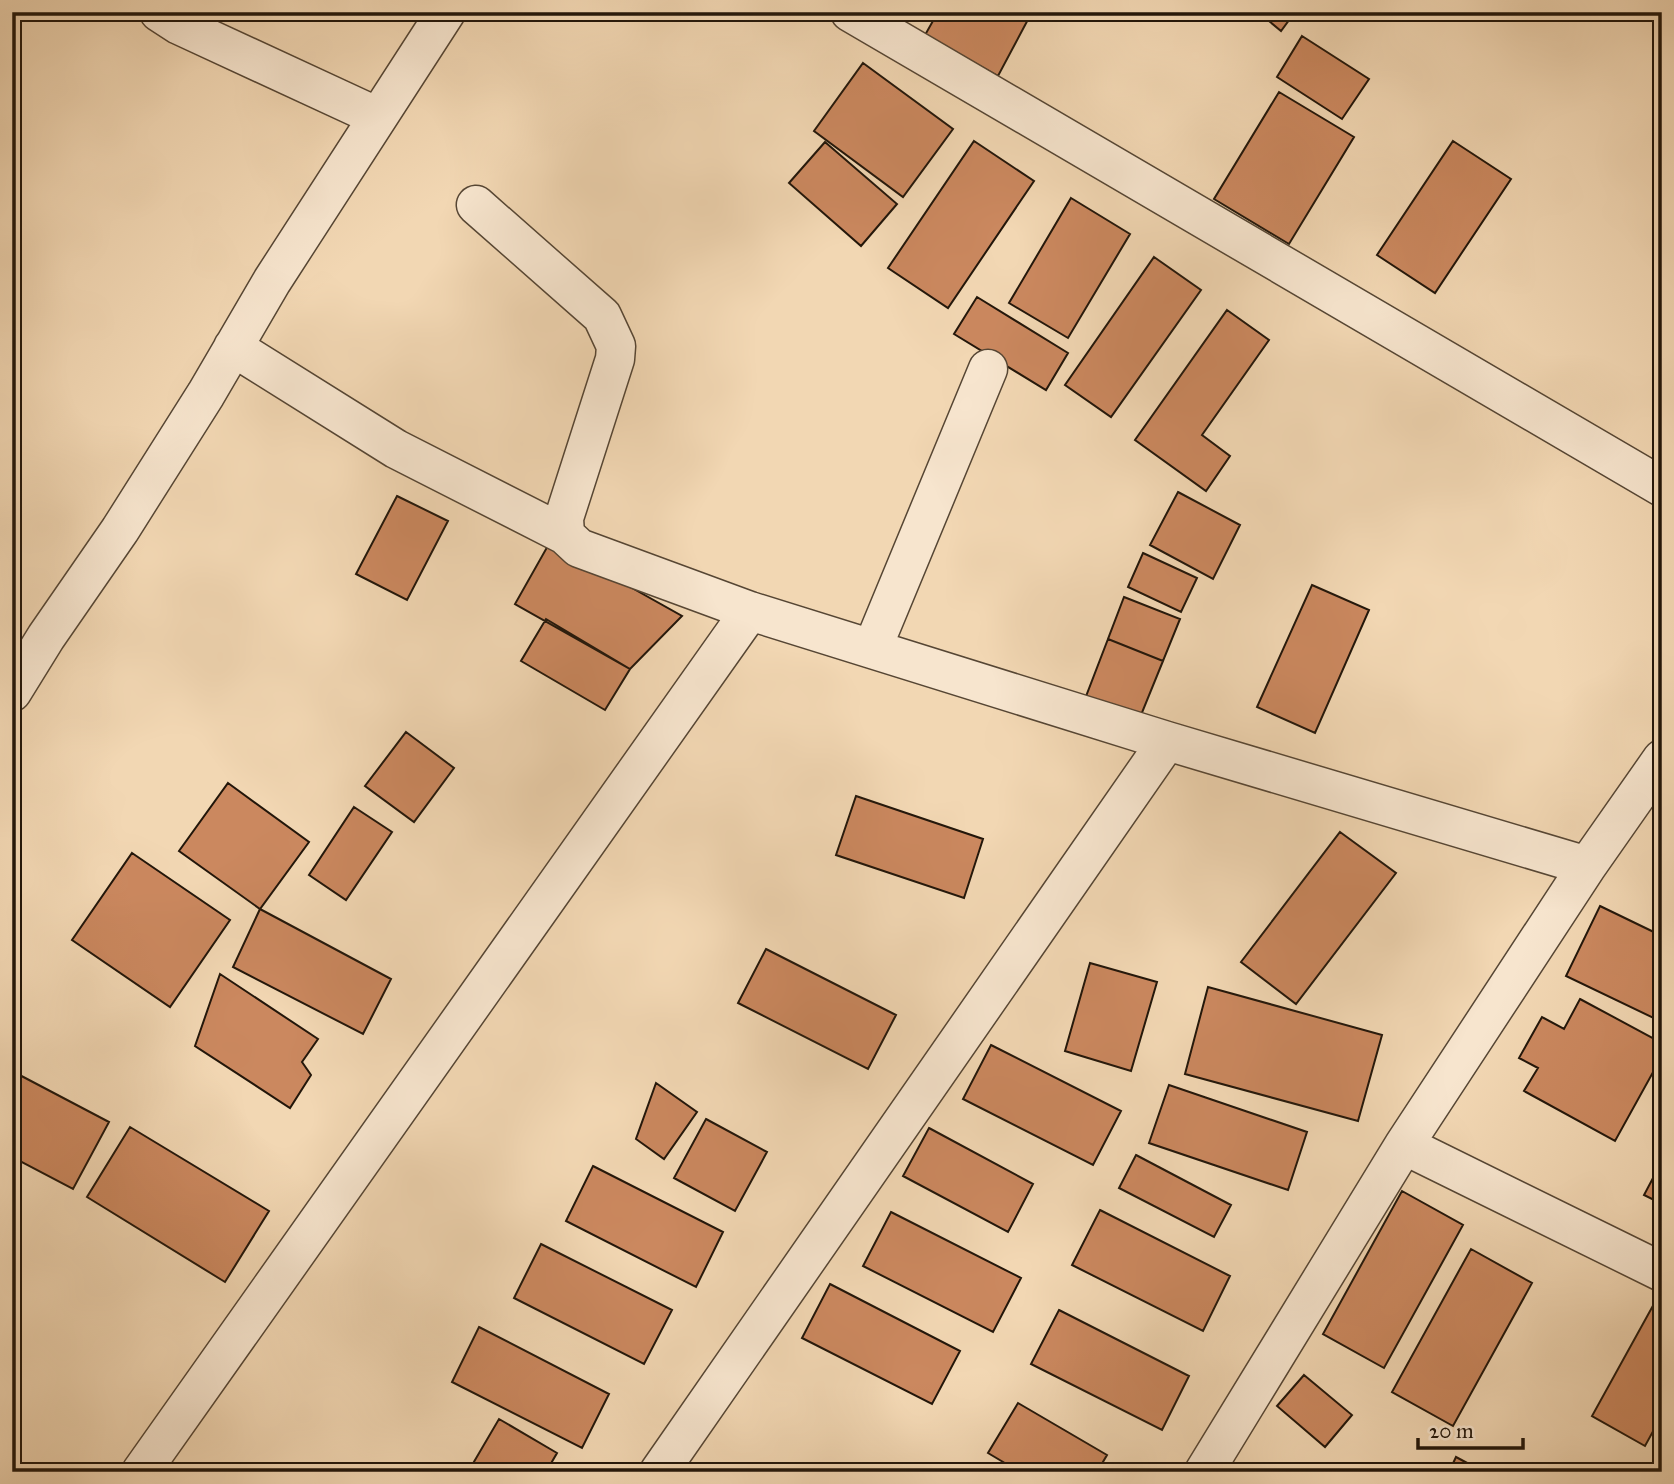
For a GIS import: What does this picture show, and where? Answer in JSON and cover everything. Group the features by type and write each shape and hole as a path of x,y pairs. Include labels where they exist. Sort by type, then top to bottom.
{"street":[{"path":"159,12 179,25 378,117"},
{"path":"12,692 46,637 120,530 272,281 446,12"},
{"path":"850,12 1662,487"},
{"path":"476,205 602,316 616,346 564,518 565,535"},
{"path":"233,347 396,449 565,535 579,548 750,611 1167,741 1587,866"},
{"path":"872,649 988,369"},
{"path":"141,1472 750,611"},
{"path":"659,1472 1167,741"},
{"path":"1204,1472 1404,1144 1587,866 1662,759"},
{"path":"1404,1144 1662,1272"}],"building":[{"path":"938,12 1032,12 998,76 925,35"},
{"path":"1258,12 1295,12 1281,31"},
{"path":"1302,36 1369,79 1342,119 1277,77"},
{"path":"863,63 953,129 903,197 814,131"},
{"path":"1279,92 1354,137 1289,244 1214,199"},
{"path":"974,141 1034,181 948,308 888,268"},
{"path":"1453,141 1511,179 1435,293 1377,255"},
{"path":"825,142 897,204 861,246 789,183"},
{"path":"1071,198 1130,234 1068,338 1009,303"},
{"path":"1154,257 1201,290 1111,417 1065,385"},
{"path":"977,297 1068,353 1046,390 954,334"},
{"path":"1227,310 1269,340 1202,435 1230,456 1206,491 1135,440"},
{"path":"1178,492 1240,525 1213,579 1150,545"},
{"path":"397,496 448,521 407,600 356,574"},
{"path":"550,542 682,616 630,669 515,604"},
{"path":"1143,553 1197,578 1181,612 1128,587"},
{"path":"1312,585 1369,610 1315,733 1257,707"},
{"path":"1124,597 1180,619 1163,661 1108,639"},
{"path":"546,619 630,669 605,710 521,661"},
{"path":"1108,639 1163,661 1139,720 1085,699"},
{"path":"406,732 454,768 414,822 365,786"},
{"path":"228,783 309,842 260,909 179,851"},
{"path":"856,796 983,839 964,898 836,855"},
{"path":"354,807 392,832 346,900 309,875"},
{"path":"1340,832 1396,873 1296,1004 1241,962"},
{"path":"132,853 230,920 170,1007 72,940"},
{"path":"1600,906 1662,936 1662,1022 1566,976"},
{"path":"260,909 391,979 363,1034 233,967"},
{"path":"766,949 896,1015 868,1069 738,1003"},
{"path":"1090,963 1157,982 1131,1071 1065,1051"},
{"path":"220,974 318,1039 302,1062 311,1075 290,1108 195,1046"},
{"path":"1208,987 1382,1035 1358,1121 1185,1074"},
{"path":"1580,999 1662,1043 1662,1056 1615,1141 1524,1091 1538,1068 1519,1058 1542,1017 1564,1029"},
{"path":"991,1045 1121,1111 1093,1165 963,1099"},
{"path":"12,1071 109,1122 73,1189 12,1157"},
{"path":"656,1083 697,1112 664,1159 636,1139"},
{"path":"1169,1085 1307,1132 1288,1190 1149,1143"},
{"path":"706,1119 767,1152 735,1211 674,1178"},
{"path":"130,1127 269,1211 225,1282 87,1197"},
{"path":"929,1128 1033,1184 1008,1232 903,1176"},
{"path":"1136,1155 1231,1205 1214,1237 1119,1188"},
{"path":"1662,1161 1662,1204 1644,1195"},
{"path":"593,1166 723,1232 696,1287 566,1221"},
{"path":"1402,1191 1463,1225 1384,1368 1323,1334"},
{"path":"1100,1210 1230,1276 1203,1331 1072,1265"},
{"path":"891,1212 1021,1278 993,1332 863,1266"},
{"path":"541,1244 672,1310 644,1364 514,1298"},
{"path":"1471,1249 1532,1283 1453,1426 1392,1392"},
{"path":"830,1284 960,1351 932,1404 802,1338"},
{"path":"1655,1302 1662,1305 1662,1415 1645,1446 1592,1416"},
{"path":"1059,1310 1189,1376 1162,1430 1031,1364"},
{"path":"479,1327 609,1394 582,1448 452,1382"},
{"path":"1304,1375 1352,1415 1325,1447 1277,1406"},
{"path":"1018,1403 1107,1455 1097,1472 1020,1472 988,1453"},
{"path":"499,1419 557,1453 546,1472 468,1472"},
{"path":"1456,1457 1484,1472 1449,1472"}]}
